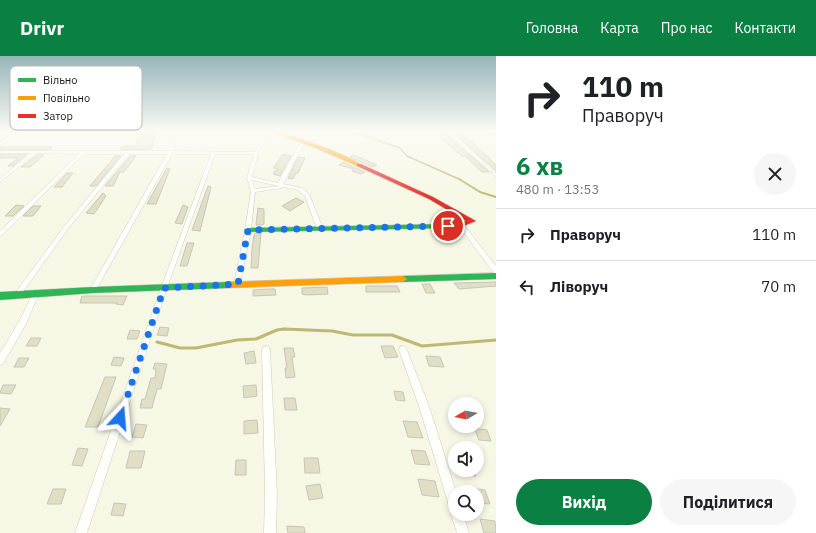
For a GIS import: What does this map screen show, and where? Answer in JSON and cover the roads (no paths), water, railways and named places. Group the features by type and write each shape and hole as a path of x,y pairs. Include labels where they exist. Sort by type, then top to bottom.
{"street":[{"path":"0,181 33,153"},
{"path":"0,234 82,153"},
{"path":"18,294 65,229 127,153"},
{"path":"93,290 170,153"},
{"path":"81,533 164,288 214,153"},
{"path":"238,284 248,230 253,191 249,178 256,153"},
{"path":"280,184 296,153"},
{"path":"248,230 461,225 472,221 416,191 331,153"},
{"path":"472,153 496,175"},
{"path":"249,178 300,189 307,195 320,229"},
{"path":"253,191 290,186"},
{"path":"461,225 496,271"},
{"path":"0,296 93,290 238,284 496,276"},
{"path":"0,361 24,322 36,293"},
{"path":"266,350 271,494 270,533"},
{"path":"403,350 425,409 449,485"},
{"path":"460,521 463,533"}],"waterway":[{"path":"405,153 407,156 460,179"},
{"path":"460,179 480,192 496,197"},
{"path":"157,342 180,348 196,348 237,340 256,339 277,330 284,329 332,331 353,335 392,335 422,346 496,340"}]}
